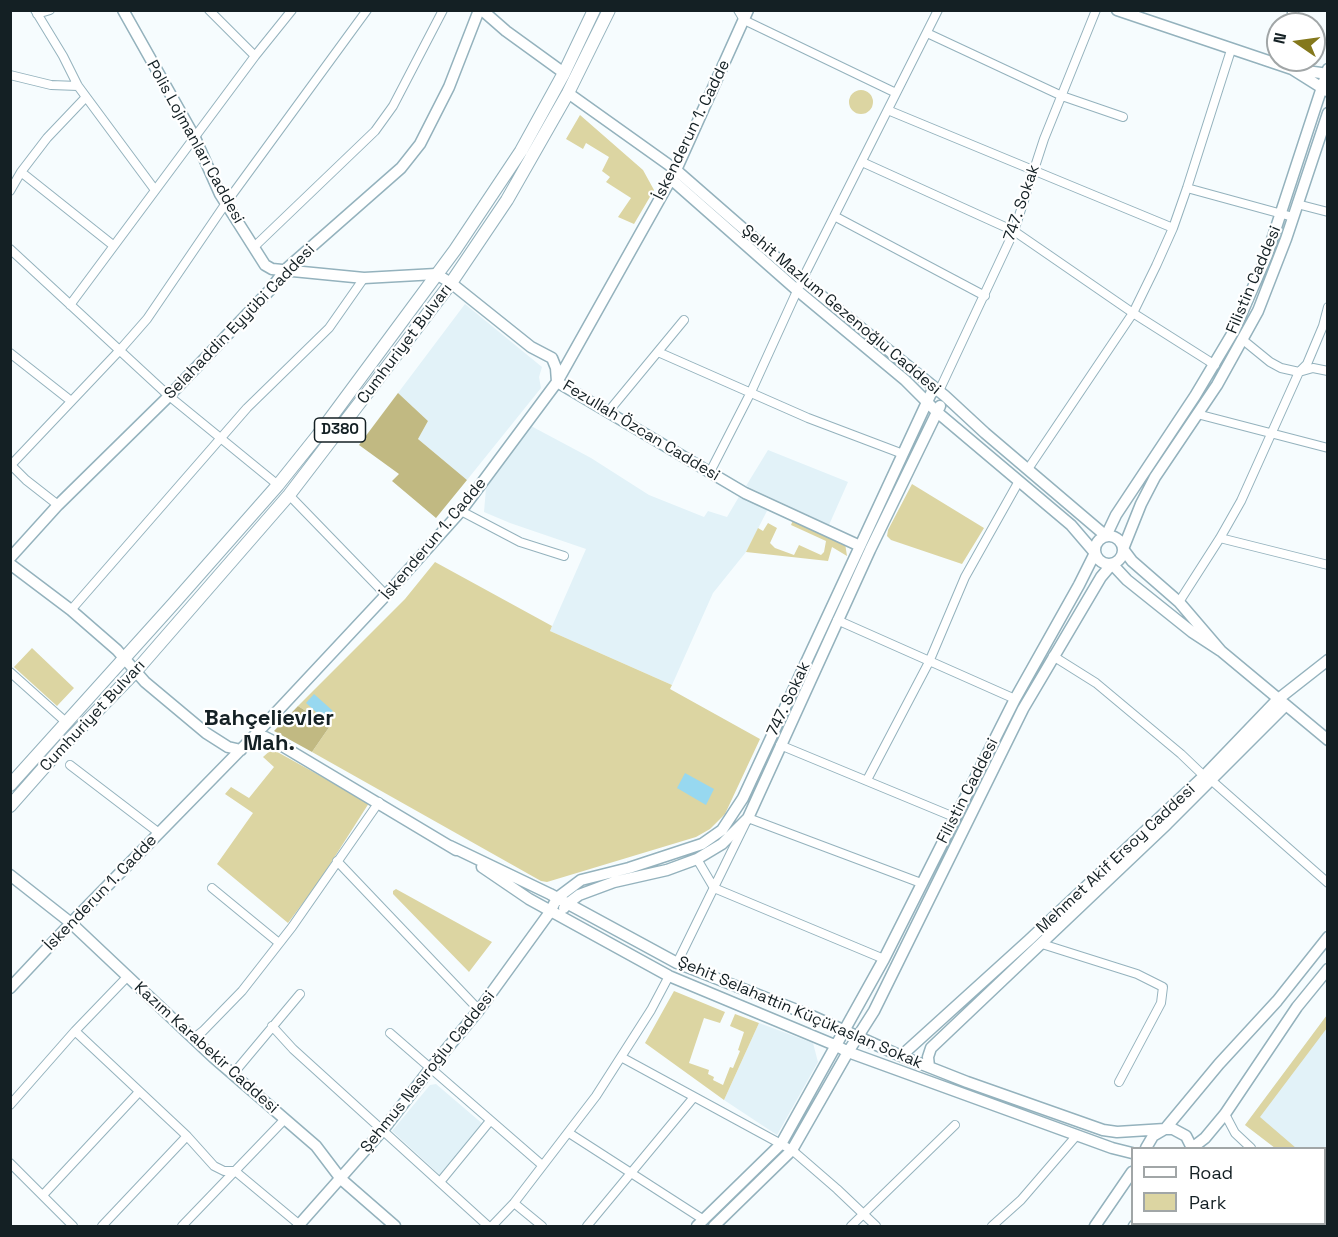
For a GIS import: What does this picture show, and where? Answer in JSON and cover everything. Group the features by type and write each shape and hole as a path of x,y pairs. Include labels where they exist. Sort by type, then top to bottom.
{"main road":[{"name":"Cumhuriyet Bulvarı","path":"10,785 278,484 318,435 455,250 521,151 564,73 594,10"},
{"name":"Cumhuriyet Bulvarı","path":"10,806 63,746 136,671 289,495 451,283 507,200 568,93 609,10"}],"street":[{"path":"50,10 36,12 86,98 155,190"},
{"name":"Polis Lojmanları Caddesi","path":"123,10 195,138 226,203 265,265 272,269 364,278 436,274"},
{"path":"209,10 255,56"},
{"path":"70,305 255,56 292,10"},
{"path":"58,505 26,480 11,464 147,319 226,203 367,10"},
{"path":"254,247 375,131 393,106 443,10"},
{"path":"480,10 564,73"},
{"name":"Selahaddin Eyyübi Caddesi","path":"10,558 58,505 169,396 270,290 285,270 401,168 420,144 450,87 480,10"},
{"path":"710,472 938,10"},
{"name":"747. Sokak","path":"555,914 562,901 581,880 629,868 702,844 722,830 743,798 927,402 940,392 985,296 1014,231 1034,171 1096,10"},
{"path":"1117,10 1231,50 1266,59"},
{"path":"743,14 896,93"},
{"name":"İskenderun 1. Cadde","path":"10,988 241,750 461,511 557,382 673,175 743,14"},
{"path":"927,33 1062,96 1122,117"},
{"path":"1028,469 1133,313 1173,228 1231,50"},
{"path":"1301,72 1325,90"},
{"name":"Filistin Caddesi","path":"1106,536 1116,515 1215,365 1248,302 1267,255 1325,90 1327,72"},
{"path":"10,75 51,84 78,86"},
{"name":"Şehit Mazlum Gezenoğlu Caddesi","path":"568,93 673,175 905,380 937,412 1071,525 1095,553"},
{"path":"10,191 21,172 47,138 86,98"},
{"path":"890,111 1173,228"},
{"name":"Filistin Caddesi","path":"1123,549 1141,504 1155,477 1243,340 1258,311 1273,277 1328,113"},
{"path":"862,162 1014,231 1133,313 1215,365"},
{"path":"21,172 114,246"},
{"path":"1187,188 1293,217"},
{"path":"1297,204 1328,212"},
{"path":"836,217 985,296"},
{"path":"10,249 169,396 278,484"},
{"path":"436,274 451,283"},
{"path":"71,610 247,408 329,328 364,278"},
{"name":"Fezullah Özcan Caddesi","path":"451,283 514,335 552,358 556,368 557,382 745,493 860,546"},
{"name":"Şehit Mazlum Gezenoğlu Caddesi","path":"800,286 940,392 1106,536"},
{"path":"1179,602 1220,538 1240,501 1299,372 1307,364 1323,326 1328,307"},
{"path":"608,412 684,320"},
{"path":"1243,340 1270,362 1299,372 1313,368 1328,371"},
{"path":"10,352 71,401"},
{"path":"658,352 808,418 903,454"},
{"path":"677,963 748,818 837,620 937,412 940,392"},
{"path":"1197,414 1328,448"},
{"path":"867,780 928,662 965,577 1019,481"},
{"path":"289,495 386,595"},
{"path":"461,511 520,542 564,556"},
{"path":"1123,549 1119,560 1112,564 1103,563 1095,553 1096,544 1106,536 1115,537 1132,561 1179,602 1221,651"},
{"path":"1220,538 1328,565"},
{"name":"Filistin Caddesi","path":"844,1030 884,959 954,817 1095,553"},
{"path":"10,564 71,610 124,658 145,682 206,733 228,747 241,750"},
{"path":"1112,564 1192,632 1221,651 1328,740"},
{"name":"Filistin Caddesi","path":"857,1036 874,1011 1008,738 1053,656 1101,577 1112,564"},
{"path":"837,620 1016,699"},
{"path":"1053,656 1096,682 1181,753 1328,883"},
{"path":"929,1067 928,1057 931,1048 1042,944 1281,703 1328,660"},
{"path":"10,672 67,723"},
{"name":"Şehit Selahattin Küçükaslan Sokak","path":"255,735 279,744 379,802 555,914 669,976 848,1052 1112,1148 1131,1153"},
{"path":"780,745 954,817"},
{"path":"70,765 159,833"},
{"name":"Mehmet Akif Ersoy Caddesi","path":"901,1056 1208,778"},
{"path":"194,1038 242,991 279,944 379,802"},
{"path":"562,901 614,882 666,870 697,859 722,844 748,818"},
{"path":"748,818 921,884"},
{"name":"Şehit Selahattin Küçükaslan Sokak","path":"450,846 562,901 677,963 844,1030 901,1056 1103,1130 1131,1132 1165,1129"},
{"path":"697,859 714,888 884,959"},
{"path":"337,861 479,1010"},
{"name":"Kazım Karabekir Caddesi","path":"10,875 72,923 233,1074 316,1146 341,1179 395,1227"},
{"path":"212,888 279,944"},
{"name":"Şehmus Nasıroğlu Caddesi","path":"300,1226 383,1130 555,914"},
{"path":"1147,1147 1153,1136 1165,1129 1212,1072 1277,1001 1328,937"},
{"path":"1042,944 1137,974 1163,987 1161,1003 1119,1082"},
{"path":"1193,1147 1205,1138 1225,1114 1297,1007 1328,969"},
{"path":"10,1105 75,1031 128,976"},
{"path":"272,1026 293,1049 490,1227 514,1203 569,1132 621,1057 651,1010 669,976"},
{"path":"233,1074 300,994"},
{"path":"569,1132 700,1223 781,1144 844,1030"},
{"path":"75,1031 187,1136 214,1166 224,1171 235,1171 300,1226"},
{"path":"390,1033 542,1166"},
{"path":"714,1227 792,1150 857,1036"},
{"path":"621,1057 792,1150 876,1227"},
{"path":"43,1195 139,1092"},
{"path":"587,1227 694,1097"},
{"path":"1225,1114 1235,1133 1249,1147"},
{"path":"182,1227 285,1119"},
{"path":"440,1182 490,1121"},
{"path":"851,1227 955,1125"},
{"path":"1165,1129 1180,1131 1186,1136 1192,1147"},
{"path":"992,1227 1021,1200 1077,1135"},
{"path":"102,1227 187,1136"},
{"path":"10,1163 73,1227"},
{"path":"1095,1227 1131,1173"},
{"path":"514,1203 542,1227"}],"shaded area":[{"path":"465,304 542,367 539,377 541,388 467,480 418,439 428,421 398,393"},
{"path":"398,393 428,421 418,439 467,480 436,518 392,481 399,474 359,445"},
{"path":"531,426 591,458 649,495 704,517 708,511 727,517 740,495 768,509 746,552 713,593 672,685 550,631 586,549 484,512 486,488"},
{"path":"768,450 848,482 829,525 746,486"},
{"path":"298,706 330,726 312,752 274,731"},
{"path":"1327,1015 1327,1169 1326,1147 1274,1147 1245,1125"},
{"path":"759,1023 813,1043 818,1062 777,1135 724,1100"},
{"path":"436,1084 484,1125 441,1176 392,1131 430,1085"}],"green space":[{"path":"861,90 869,94 873,102 869,110 861,114 853,110 849,102 853,94"},
{"path":"580,115 643,170 654,190 634,224 618,217 631,198 606,182 610,177 602,171 609,157 586,143 583,149 566,139"},
{"path":"912,484 984,528 962,564 891,540 887,536"},
{"path":"793,520 845,543 847,556 832,547 828,561 746,552 758,528 763,531 768,523 777,528 770,543 775,548 794,555 799,545 821,555 824,552 826,541 791,525"},
{"path":"435,562 552,626 550,631 672,685 670,689 760,739 725,814 710,829 696,837 547,882 541,881 312,752 330,726 298,706 405,599"},
{"path":"32,648 74,688 57,706 14,667"},
{"path":"272,749 369,803 318,883 288,923 217,864 253,813 225,794 231,787 249,798 274,767 263,757"},
{"path":"396,889 492,942 469,972 393,894"},
{"path":"674,991 725,1012 720,1023 704,1018 689,1063 709,1070 708,1074 714,1077 713,1080 723,1085 740,1051 738,1050 744,1032 730,1026 735,1014 759,1023 724,1100 645,1043"},
{"path":"1327,1015 1327,1028 1260,1117 1295,1147 1274,1147 1245,1125"}],"water":[{"path":"314,694 333,711 325,720 306,703"},
{"path":"685,773 714,789 706,805 677,788"}],"district":[{"name":"Bahçelievler Mah.","path":"269,732"}]}
